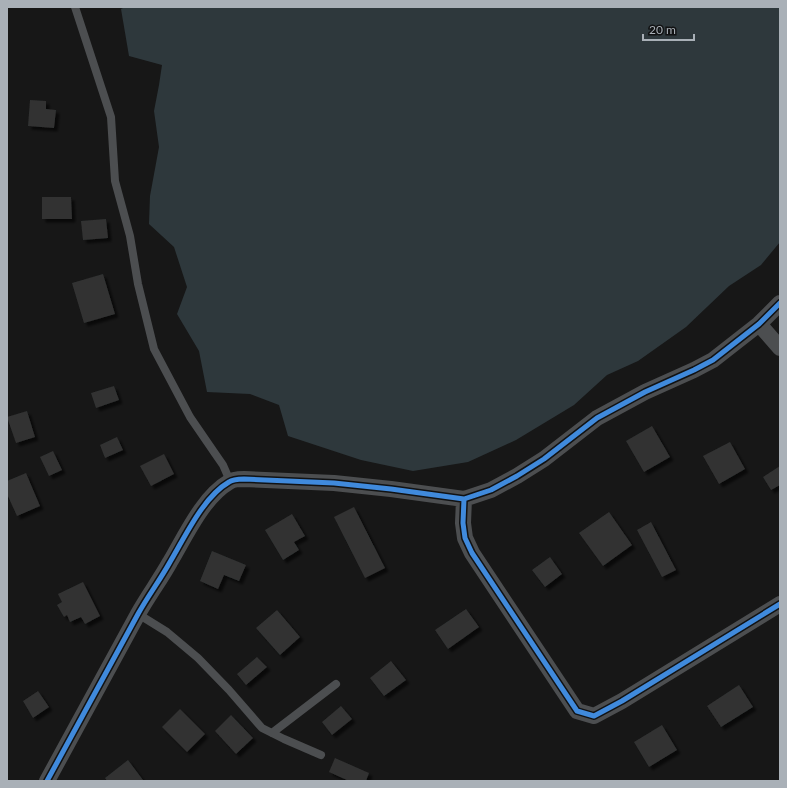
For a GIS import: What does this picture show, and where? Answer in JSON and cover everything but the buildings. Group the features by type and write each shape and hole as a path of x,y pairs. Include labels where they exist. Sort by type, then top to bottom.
{"street":[{"path":"47,781 138,614 170,563 188,530 208,501 218,490 230,481 244,479 334,483 391,489 464,500 491,490 517,476 544,459 597,418 645,392 713,360 759,324 780,303"},
{"path":"759,324 780,348"},
{"path":"464,500 463,523 465,538 472,553 577,711 594,716 622,701 780,604"}],"lane":[{"path":"75,7 111,117 115,181 130,236 138,284 154,349 190,417 223,466 230,481"},
{"path":"138,614 167,632 198,658 229,690 262,728 321,755"},
{"path":"272,733 336,684"}],"shaded area":[{"path":"125,7 780,7 780,242 761,265 729,286 686,327 638,361 607,375 574,405 516,440 468,462 413,471 361,460 288,436 279,405 250,394 207,392 199,351 177,314 187,287 174,247 149,224 150,196 159,147 154,111 162,65 129,56 121,9"}],"cycle path":[{"path":"47,781 138,614 195,518 211,497 229,482 244,479 334,483 464,499 491,490 517,476 544,459 597,418 645,392 713,360 759,324 780,303"},
{"path":"464,499 463,523 465,538 472,553 577,711 594,716 622,701 780,604"}]}
